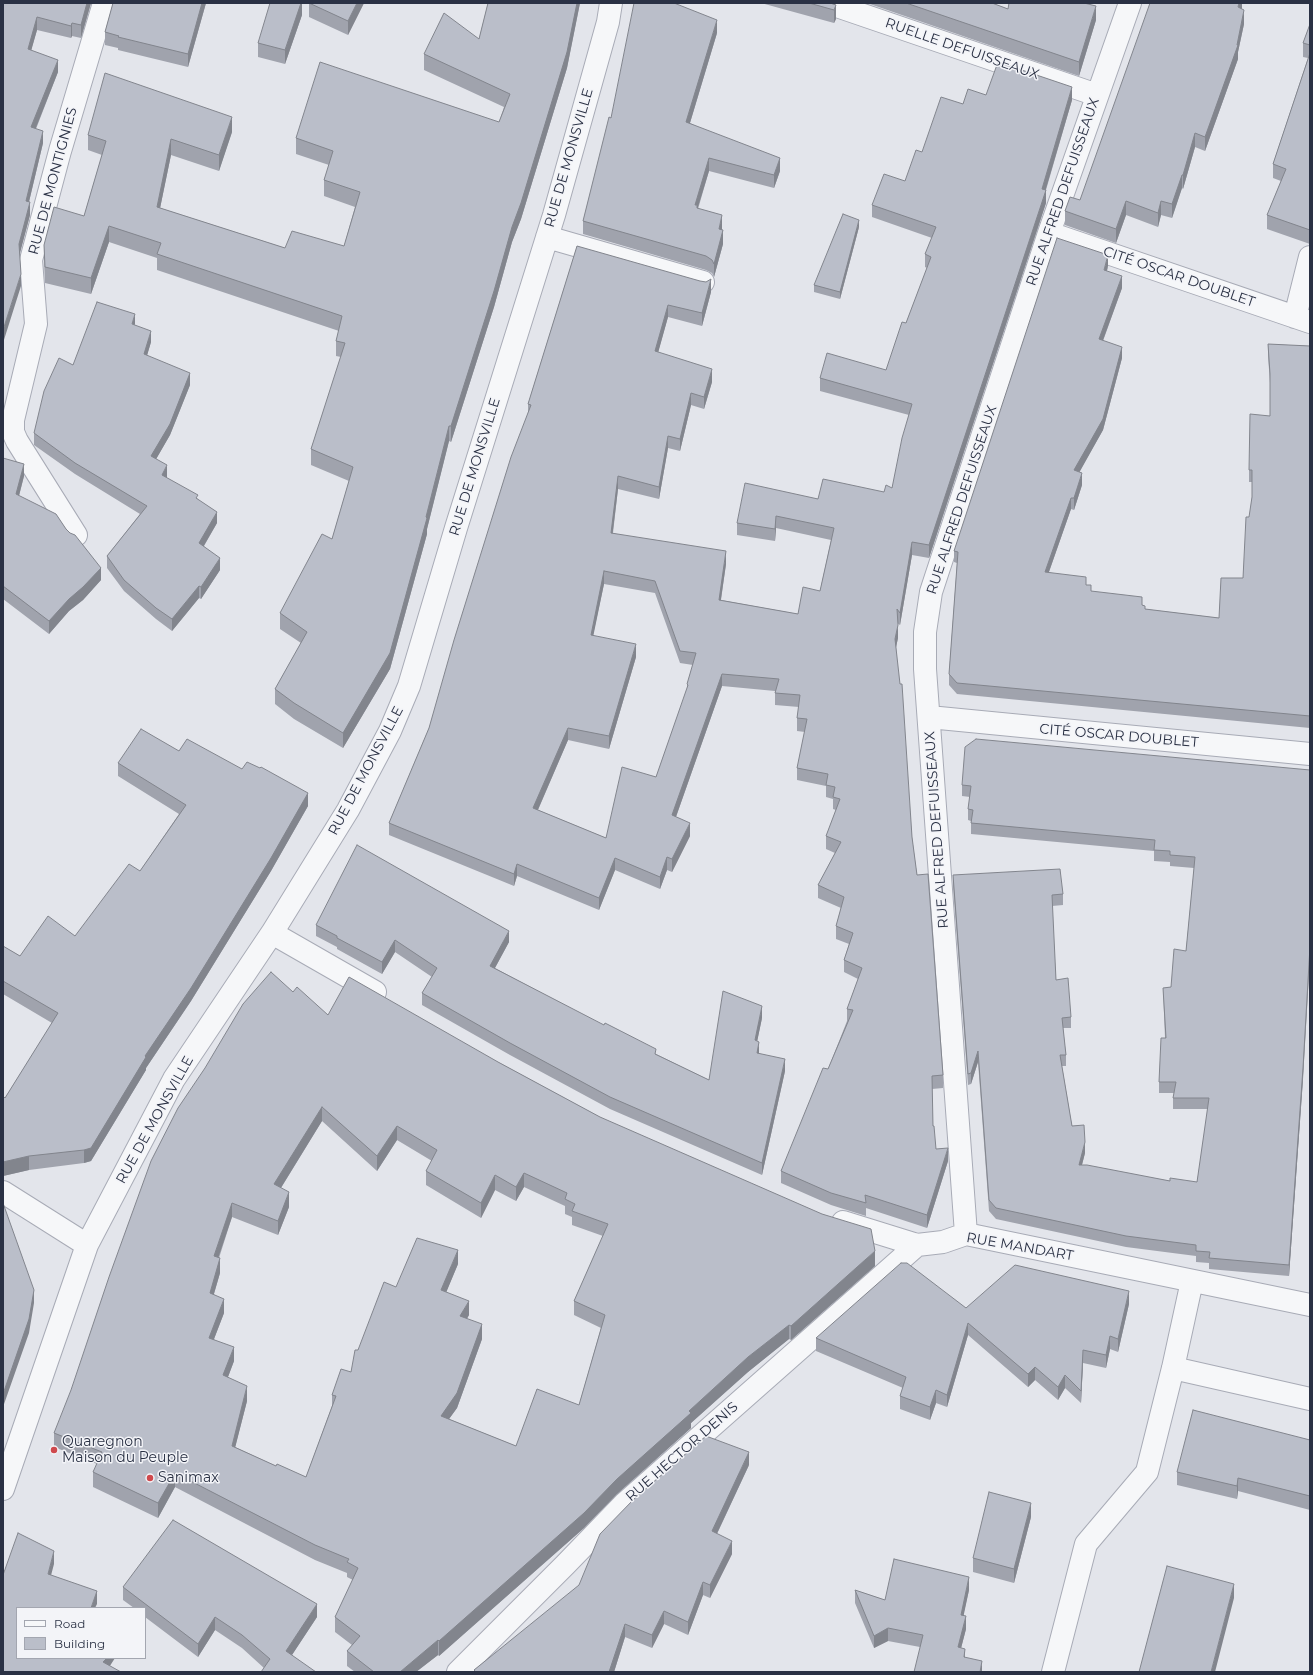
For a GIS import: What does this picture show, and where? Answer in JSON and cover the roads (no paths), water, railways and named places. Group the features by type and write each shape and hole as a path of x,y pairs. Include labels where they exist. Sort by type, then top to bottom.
{"street":[{"name":"RUE DE MONTIGNIES","path":"76,535 17,441 13,432 13,420 36,324 32,260 60,151 104,3"},
{"name":"RUE DE MONSVILLE","path":"3,1489 87,1245 174,1079 272,933 348,810 390,731 409,686 547,237 604,37 611,3"},
{"name":"RUELLE DEFUISSEAUX","path":"828,3 1097,95"},
{"name":"RUE ALFRED DEFUISSEAUX","path":"966,1234 925,669 925,632 931,592 1049,233 1130,3"},
{"name":"CITÉ OSCAR DOUBLET","path":"1049,233 1303,319"},
{"path":"547,237 703,282"},
{"path":"1303,319 1310,257"},
{"name":"CITÉ OSCAR DOUBLET","path":"929,717 1310,754"},
{"path":"272,933 394,1004"},
{"path":"3,1192 87,1245"},
{"name":"RUE MANDART","path":"827,1217 917,1245 943,1242 966,1234 1310,1305"},
{"name":"RUE HECTOR DENIS","path":"458,1672 566,1565 625,1503 917,1245"},
{"path":"1053,1672 1086,1544 1147,1472 1173,1368 1192,1281"},
{"path":"1173,1368 1310,1398"}],"place":[{"name":"Quaregnon Maison du Peuple","path":"54,1450"},
{"name":"Sanimax","path":"150,1478"}]}
